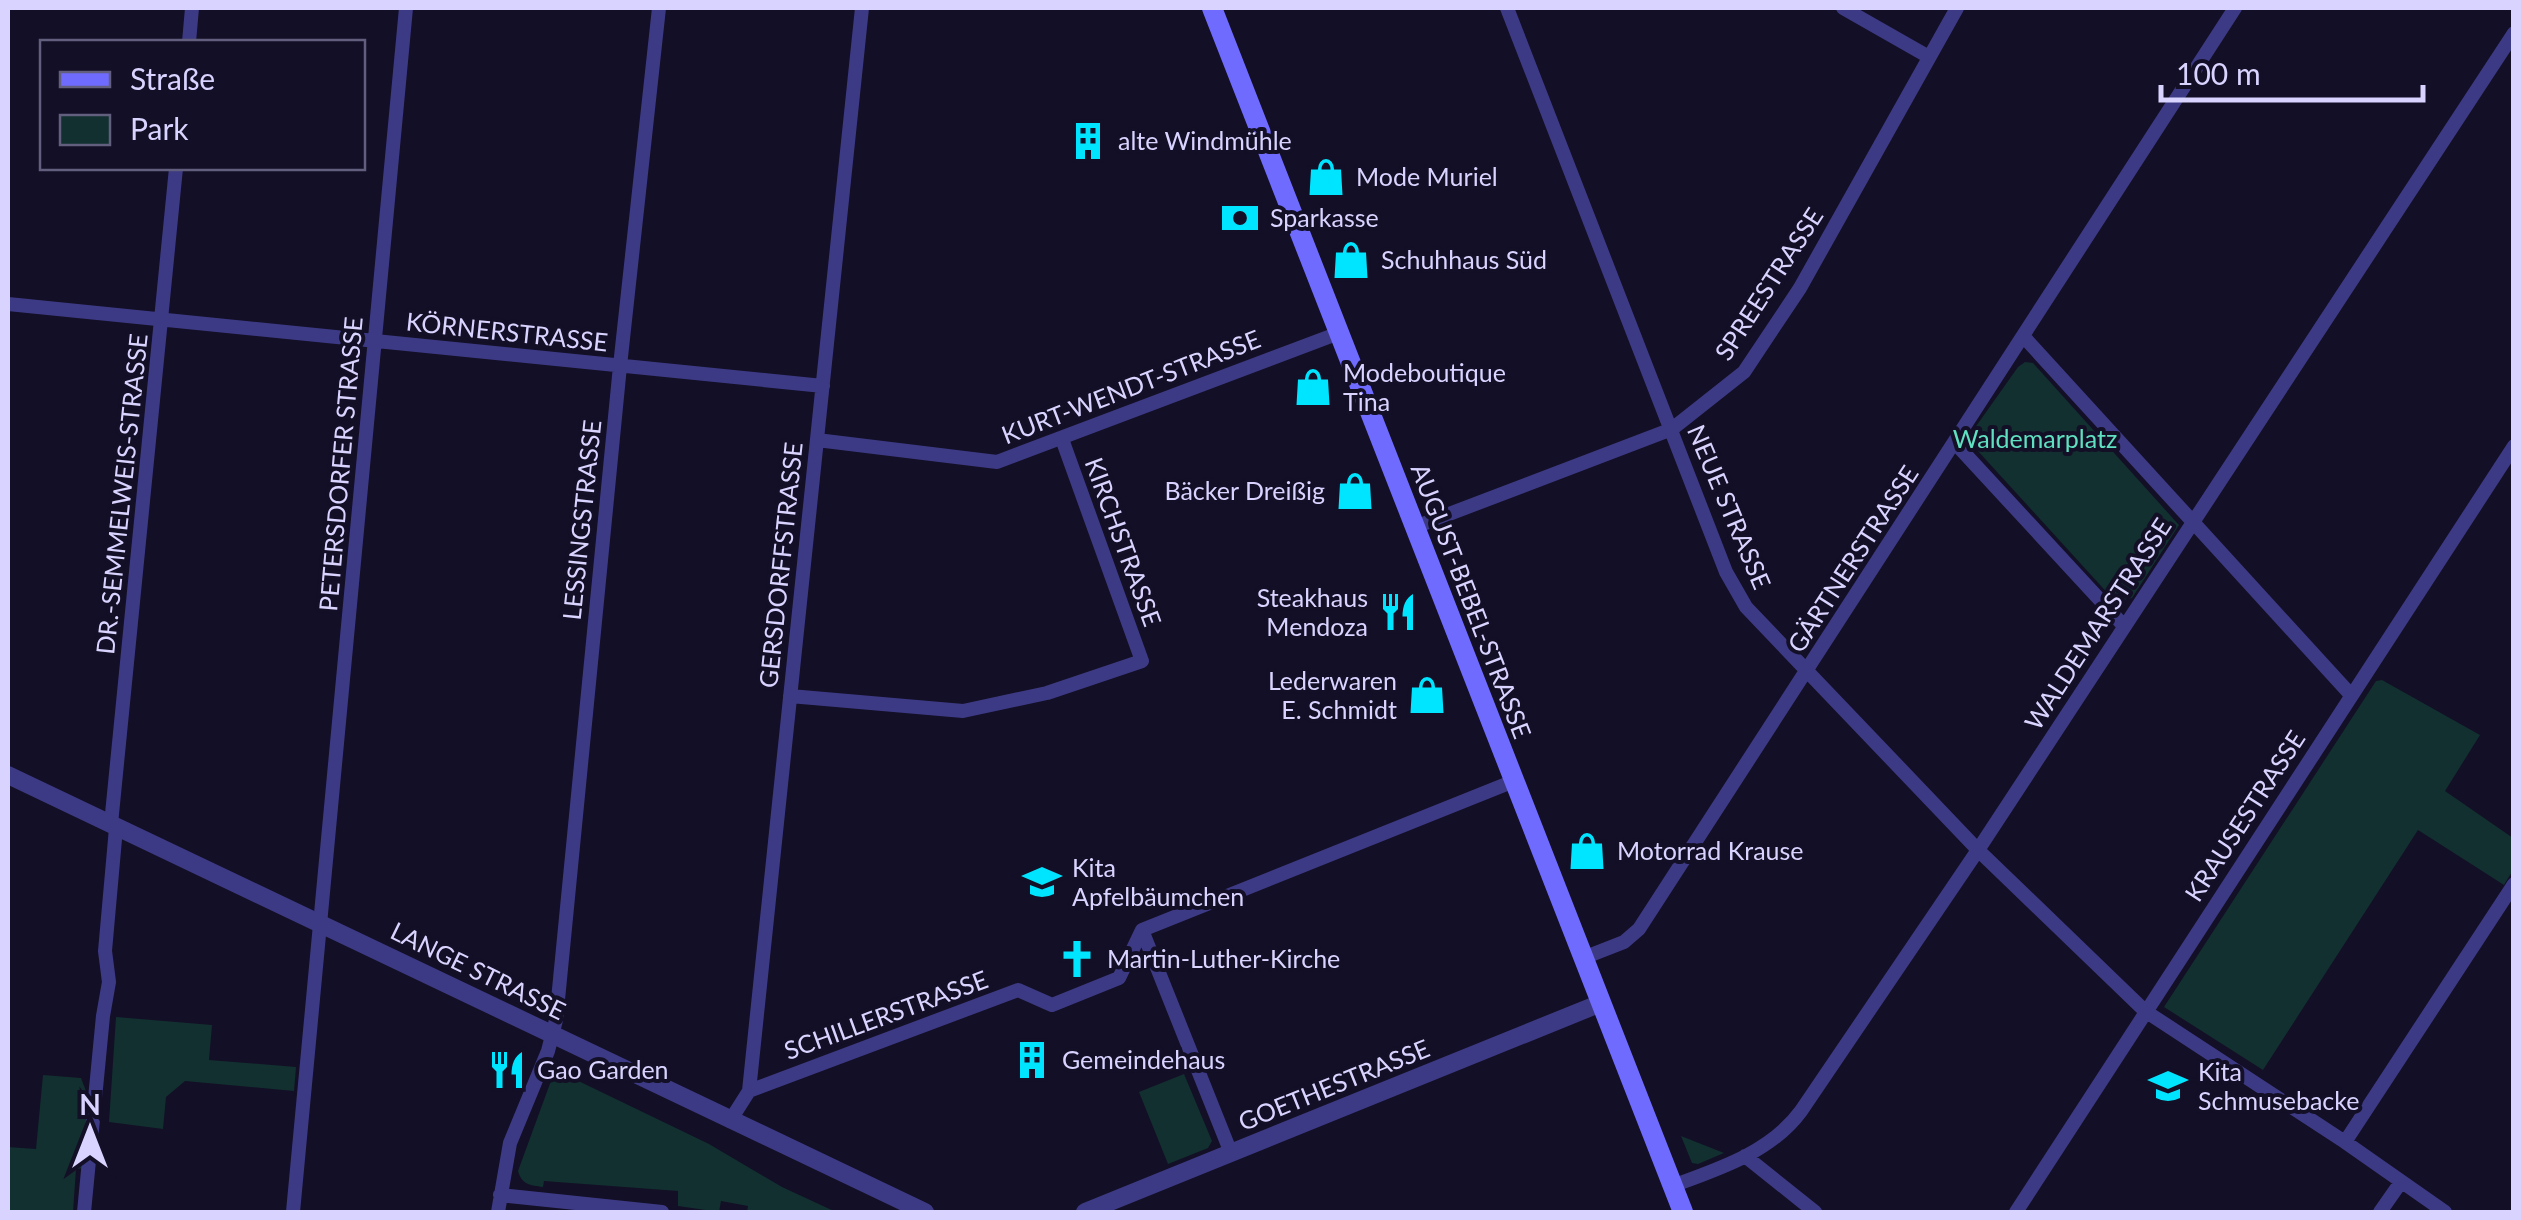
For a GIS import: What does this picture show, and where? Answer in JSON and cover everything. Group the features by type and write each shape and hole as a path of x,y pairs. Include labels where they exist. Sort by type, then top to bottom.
{"main road":[{"name":"AUGUST-BEBEL-STRASSE","path":"1212,8 1683,1212"}],"street":[{"path":"189,40 192,8"},
{"name":"PETERSDORFER STRASSE","path":"293,1212 406,8"},
{"name":"LESSINGSTRASSE","path":"498,1212 510,1144 553,1036 660,8"},
{"name":"GERSDORFFSTRASSE","path":"730,1121 749,1091 862,8"},
{"name":"NEUE STRASSE","path":"1507,8 1726,572 1746,607 1978,850 2145,1011 2445,1212"},
{"path":"1843,8 1929,58"},
{"name":"SPREESTRASSE","path":"1415,527 1672,430 1744,372 1800,288 1957,8"},
{"name":"GÄRTNERSTRASSE","path":"1583,958 1624,942 1639,930 2235,8"},
{"name":"WALDEMARSTRASSE","path":"1672,1186 1745,1156 1789,1128 1978,850 2514,33"},
{"name":"DR.-SEMMELWEIS-STRASSE","path":"84,1212 109,982 105,951 114,826 176,170"},
{"name":"KÖRNERSTRASSE","path":"8,304 822,386"},
{"name":"KURT-WENDT-STRASSE","path":"817,440 997,462 1339,333"},
{"path":"2024,337 2351,695"},
{"name":"KIRCHSTRASSE","path":"790,696 962,712 1047,693 1142,661 1062,439"},
{"path":"1954,444 2124,626"},
{"name":"KRAUSESTRASSE","path":"2016,1212 2513,447"},
{"name":"LANGE STRASSE","path":"8,775 925,1212"},
{"path":"1232,1153 1142,930 1514,781"},
{"path":"2345,1142 2514,884"},
{"name":"SCHILLERSTRASSE","path":"749,1091 1018,990 1052,1004 1120,978 1142,930"},
{"name":"GOETHESTRASSE","path":"1085,1212 1602,1004"},
{"path":"1745,1156 1815,1212"},
{"path":"2380,1212 2401,1182"},
{"path":"500,1196 662,1212"}],"green space":[{"name":"Waldemarplatz","path":"2025,362 2033,363 2179,525 2132,598 2112,598 1967,439"},
{"path":"2382,680 2480,735 2445,791 2513,838 2513,870 2504,885 2418,830 2263,1070 2164,1007 2376,681"},
{"path":"116,1017 212,1025 209,1060 296,1067 294,1091 185,1081 166,1097 163,1129 109,1122"},
{"path":"1184,1074 1212,1141 1208,1148 1168,1164 1139,1092"},
{"path":"43,1075 81,1078 89,1099 83,1168 76,1169 73,1212 8,1212 8,1147 36,1149"},
{"path":"559,1075 709,1144 782,1187 836,1212 747,1212 748,1206 721,1201 719,1212 678,1206 678,1191 544,1181 543,1187 527,1184 518,1171 552,1078"},
{"path":"1681,1136 1724,1153 1692,1163"}],"place":[{"name":"alte Windmühle","path":"1088,141"},
{"name":"Mode Muriel","path":"1326,177"},
{"name":"Sparkasse","path":"1240,218"},
{"name":"Schuhhaus Süd","path":"1351,260"},
{"name":"Modeboutique Tina","path":"1313,387"},
{"name":"Bäcker Dreißig","path":"1355,491"},
{"name":"Steakhaus Mendoza","path":"1398,612"},
{"name":"Lederwaren E. Schmidt","path":"1427,695"},
{"name":"Motorrad Krause","path":"1587,851"},
{"name":"Kita Apfelbäumchen","path":"1042,882"},
{"name":"Martin-Luther-Kirche","path":"1077,959"},
{"name":"Gemeindehaus","path":"1032,1060"},
{"name":"Gao Garden","path":"507,1070"},
{"name":"Kita Schmusebacke","path":"2168,1086"}]}
